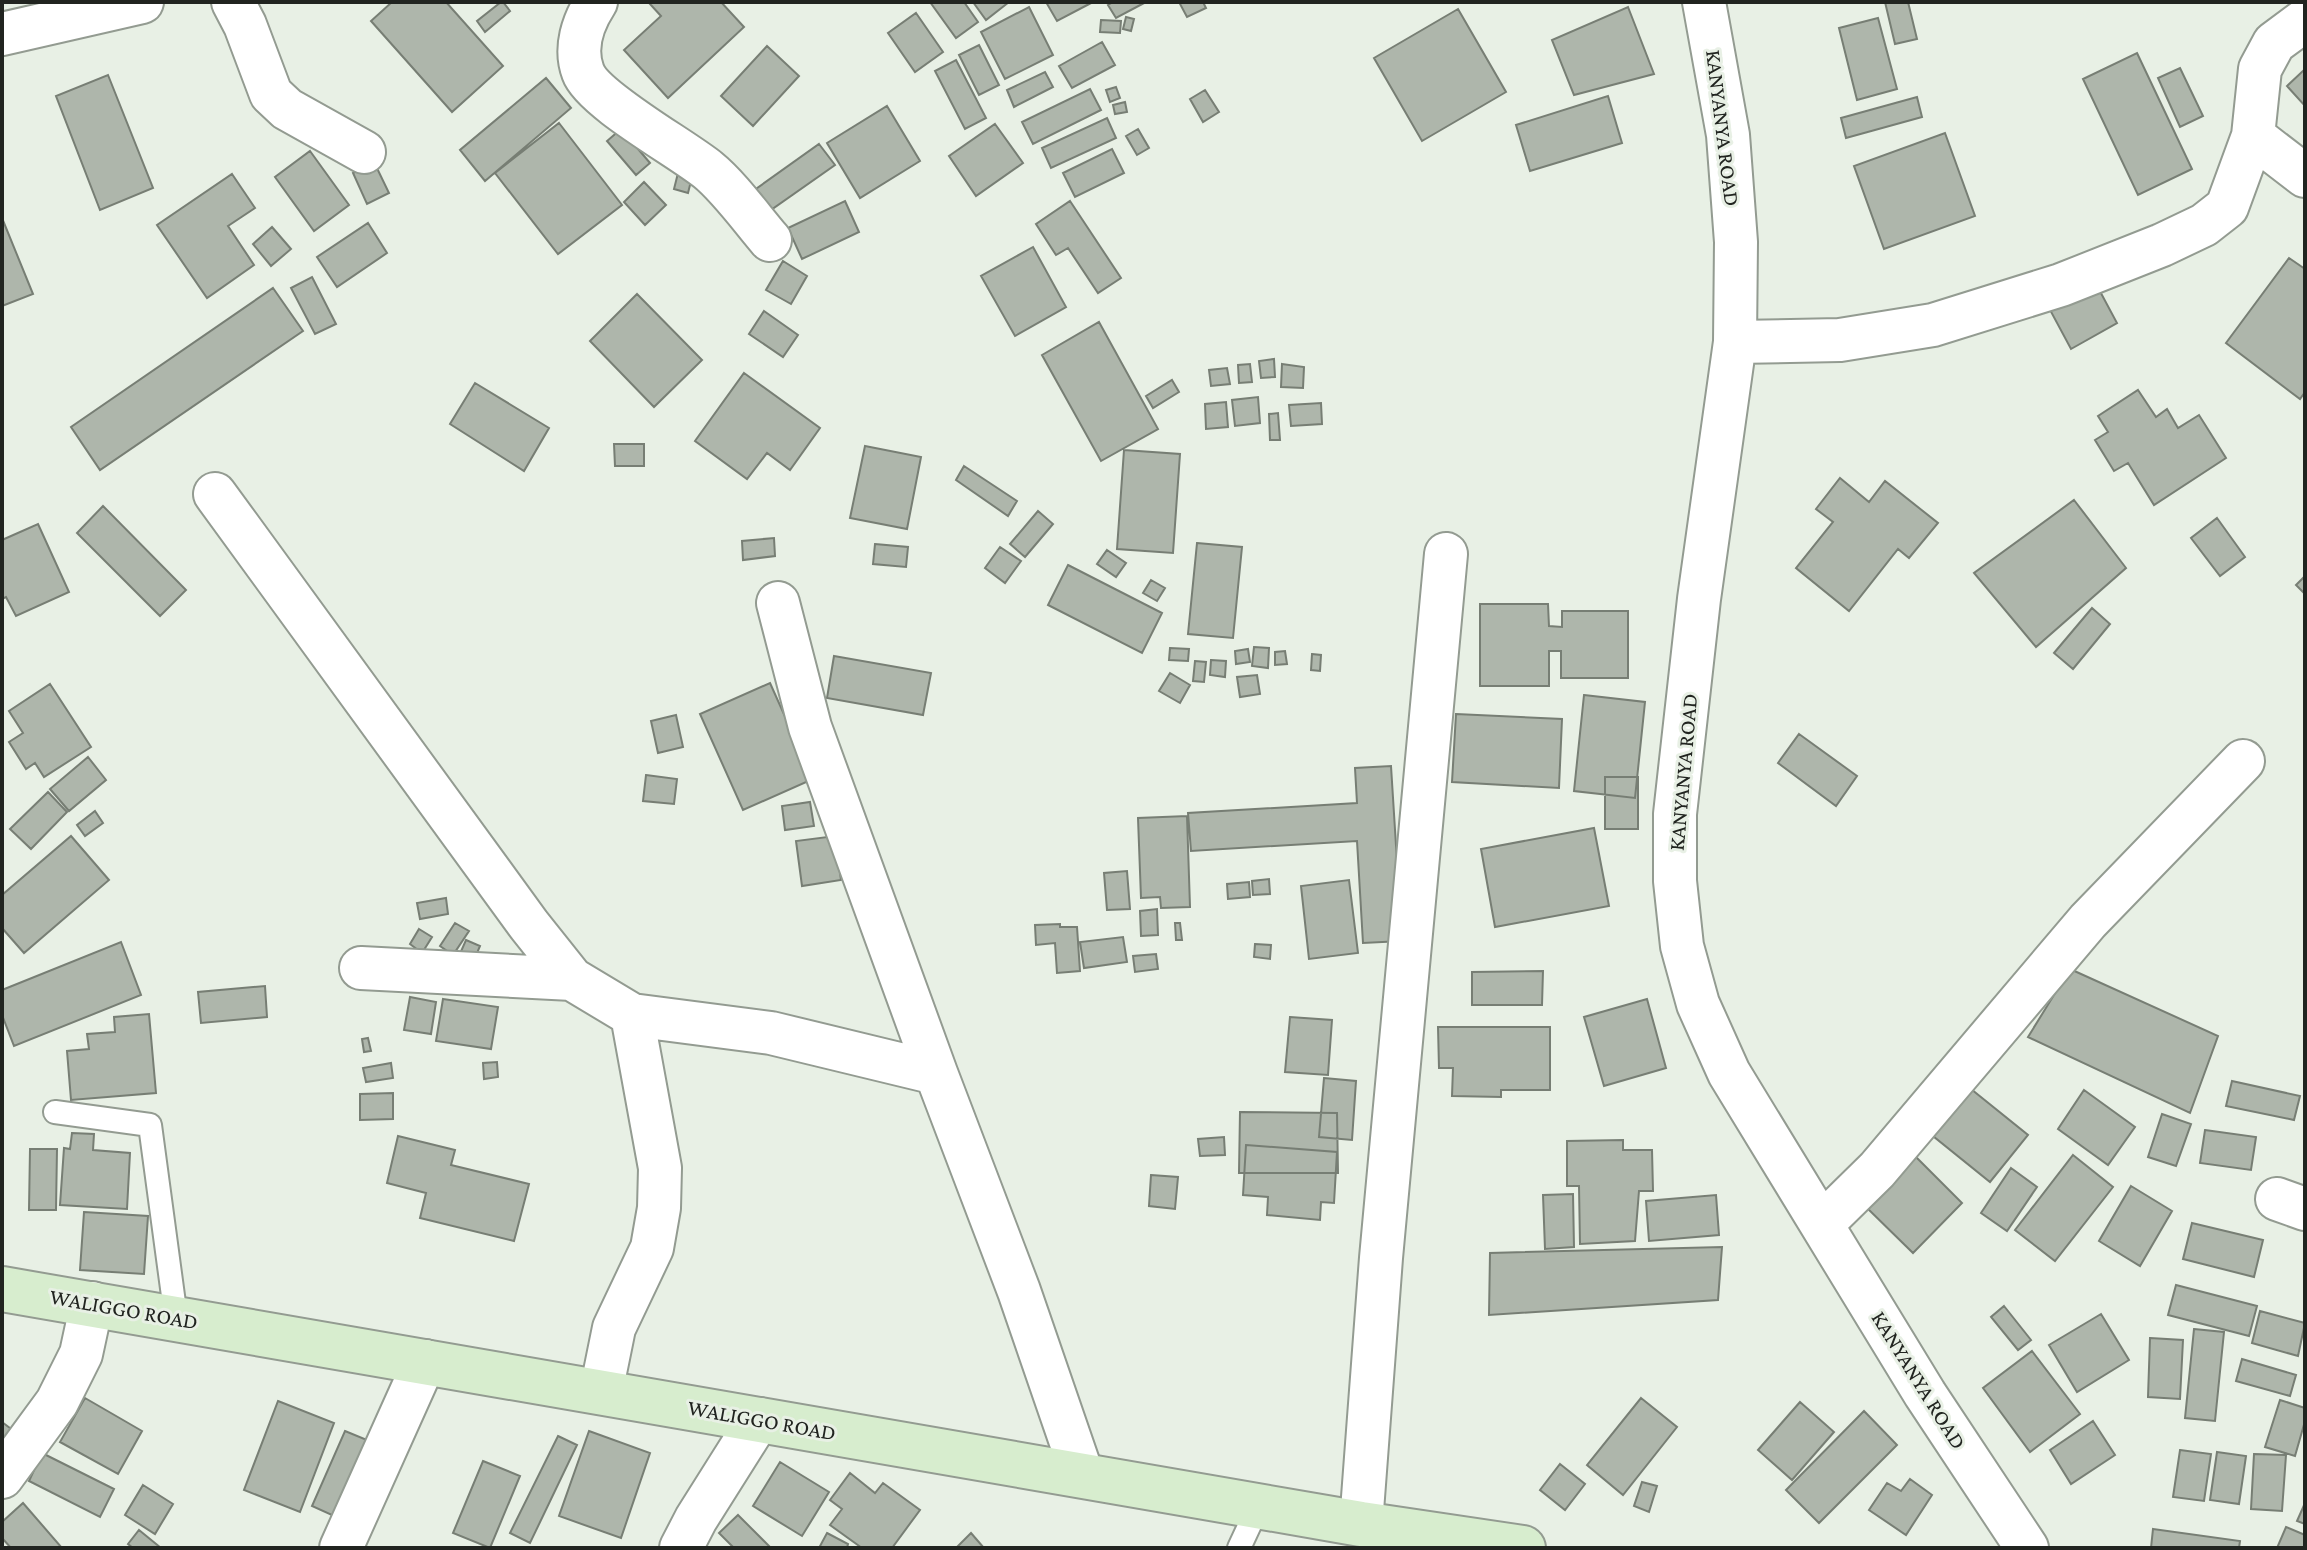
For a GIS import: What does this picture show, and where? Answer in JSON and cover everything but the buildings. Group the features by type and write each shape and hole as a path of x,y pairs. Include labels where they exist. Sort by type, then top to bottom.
{"street":[{"path":"2,34 79,9 142,2"},
{"path":"233,2 271,94 287,109 364,152"},
{"path":"596,2 584,21 579,49 583,74 607,100 711,172 770,240"},
{"name":"KANYANYA ROAD","path":"1704,2 1728,135 1736,242 1735,342 1699,599 1675,814 1675,881 1682,946 1698,1004 1729,1073 1925,1394 2027,1548"},
{"path":"1735,342 1840,340 1933,325 2061,285 2204,225 2227,207 2253,136 2260,69 2274,43 2305,20"},
{"path":"2253,136 2305,176"},
{"path":"215,494 529,925 572,979 632,1015 771,1033 936,1073"},
{"path":"1361,1524 1381,1258 1446,554"},
{"path":"778,603 810,727 1019,1291 1082,1474"},
{"path":"1822,1224 1887,1158 2088,921 2243,761"},
{"path":"361,968 572,979"},
{"path":"601,1392 614,1328 652,1248 659,1208 660,1168 632,1015"},
{"name":"WALIGGO ROAD","path":"2,1289 1361,1524 1523,1548"},
{"path":"2,1477 57,1402 81,1354 92,1303"},
{"path":"341,1548 425,1361"},
{"path":"681,1548 759,1419"}],"lane":[{"path":"55,1112 150,1125 176,1318"},
{"path":"1239,1548 1259,1505"}]}
